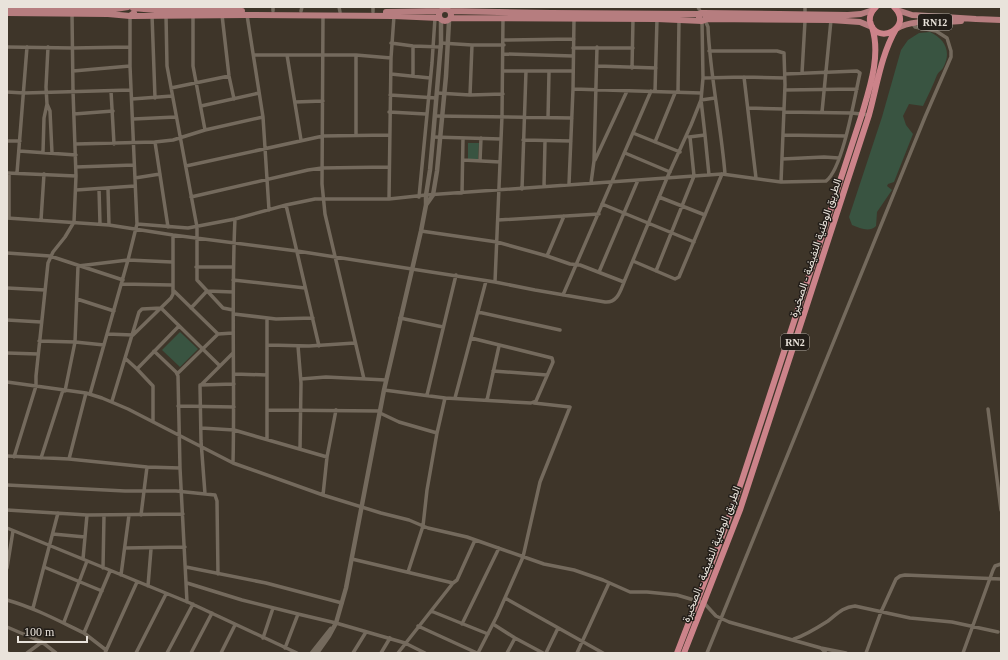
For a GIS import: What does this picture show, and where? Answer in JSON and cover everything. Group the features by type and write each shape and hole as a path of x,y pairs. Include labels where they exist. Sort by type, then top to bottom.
{"highway":[{"name":"الطريق الوطنية النفيضة - الصخيرة","path":"684,653 870,88 876,41 870,18 874,8"},
{"path":"872,27 879,33 884,34 893,32 900,20 896,8"},
{"name":"الطريق الوطنية النفيضة - الصخيرة","path":"677,653 740,510 869,115 884,54 896,29"}],"main road":[{"path":"130,7 134,13 130,16"},
{"path":"7,13 130,7 154,11 166,15 222,15 245,11 273,9 405,9 440,14 446,22 450,19 574,19 632,13"},
{"path":"7,9 54,8 130,16 174,9 210,9 323,16 394,16 440,14 446,9 449,9 551,10 658,13 702,16 805,18 861,14 874,8"},
{"name":"RN12","path":"896,8 912,15 1001,20"},
{"path":"449,9 450,19"},
{"path":"658,13 679,20 724,14 860,22 872,27"},
{"name":"RN12","path":"896,29 902,25 911,23 976,19"}],"street":[{"path":"724,7 724,14"},
{"path":"802,73 805,7"},
{"path":"14,457 36,386 39,341 48,263 50,256 65,237 74,222 76,144 73,91 73,10"},
{"path":"154,11 155,98"},
{"path":"245,11 264,117 269,210"},
{"path":"632,13 632,68"},
{"path":"655,92 658,13"},
{"path":"193,14 193,66 205,130"},
{"path":"317,653 336,623 342,603 352,559 386,380 421,231 426,205 434,137 441,45 440,14"},
{"path":"419,196 430,78 440,14"},
{"path":"166,15 166,52 172,96 197,227 197,280 223,308 234,312 267,318 313,318"},
{"path":"222,15 229,76 234,99"},
{"path":"90,394 137,224 130,66 130,16"},
{"path":"323,16 323,198 325,214 364,379"},
{"path":"389,199 389,112 391,43 394,16"},
{"path":"633,261 677,279 723,174 722,144 712,78 708,27 702,16"},
{"path":"76,176 8,173 8,218 136,228 173,235 234,242 412,268 610,302 617,297 624,282 667,178 688,137 700,100 703,78 702,16"},
{"path":"495,282 503,94 503,18"},
{"path":"426,205 433,194 440,137 450,19"},
{"path":"569,184 574,19"},
{"path":"655,142 676,92 679,20"},
{"path":"822,112 831,20"},
{"path":"707,653 919,131 951,57 952,51 948,38 936,31 915,27 911,23"},
{"path":"504,40 574,39"},
{"path":"391,43 434,47 448,44 504,46"},
{"path":"470,95 472,45"},
{"path":"413,46 413,76"},
{"path":"7,47 130,47"},
{"path":"17,173 27,47"},
{"path":"48,47 46,92 50,111 52,153"},
{"path":"591,183 594,161 598,47"},
{"path":"573,48 633,48"},
{"path":"709,51 783,52 785,90 781,182"},
{"path":"504,54 573,56"},
{"path":"254,55 356,55 391,58"},
{"path":"287,55 301,140"},
{"path":"356,55 356,135"},
{"path":"73,71 130,66"},
{"path":"598,66 656,68"},
{"path":"503,71 573,71"},
{"path":"522,189 526,71"},
{"path":"137,224 168,227 197,227 235,219 286,205 323,198 389,199 433,194 723,174 781,182 826,181 831,176 846,136 857,89 860,73 859,71 826,71 785,76 703,78"},
{"path":"548,118 549,72"},
{"path":"391,74 430,78"},
{"path":"171,88 229,76"},
{"path":"744,76 756,178"},
{"path":"573,89 701,93"},
{"path":"785,90 857,89"},
{"path":"111,90 114,144"},
{"path":"7,92 24,93 131,90"},
{"path":"594,161 627,91"},
{"path":"563,295 651,91"},
{"path":"201,106 259,93"},
{"path":"390,95 428,97 444,94 503,94"},
{"path":"132,99 172,96"},
{"path":"700,100 715,98"},
{"path":"700,100 709,175"},
{"path":"295,102 323,101"},
{"path":"43,152 44,118 48,104"},
{"path":"748,108 784,111 852,112 869,115"},
{"path":"74,114 113,111"},
{"path":"389,112 426,114"},
{"path":"435,116 572,118"},
{"path":"133,119 176,117"},
{"path":"76,144 114,144 173,140 205,130 264,117"},
{"path":"633,133 680,152"},
{"path":"688,137 705,134"},
{"path":"186,166 323,136 389,135"},
{"path":"783,135 846,136"},
{"path":"434,137 501,139"},
{"path":"656,270 694,176 688,137"},
{"path":"462,193 463,138"},
{"path":"480,161 481,138"},
{"path":"7,140 20,141"},
{"path":"523,140 571,142"},
{"path":"544,186 545,141"},
{"path":"155,142 168,227"},
{"path":"19,151 76,155"},
{"path":"625,153 670,172"},
{"path":"782,159 839,158"},
{"path":"463,160 500,162"},
{"path":"76,168 134,165"},
{"path":"191,197 322,168 389,166"},
{"path":"41,220 44,174"},
{"path":"135,178 160,174"},
{"path":"599,272 638,180"},
{"path":"76,190 135,186"},
{"path":"100,189 100,224"},
{"path":"108,189 109,225"},
{"path":"659,197 705,215"},
{"path":"602,204 694,242"},
{"path":"286,205 319,346"},
{"path":"498,220 599,214"},
{"path":"547,256 564,216"},
{"path":"233,463 233,267 235,219"},
{"path":"421,231 497,242 570,264 577,264 624,282"},
{"path":"107,334 133,335 172,296 173,235"},
{"path":"7,254 50,256 122,282 172,287 218,334"},
{"path":"78,266 128,260 172,262"},
{"path":"41,458 64,390 75,342 78,266"},
{"path":"196,267 233,267"},
{"path":"427,396 456,275"},
{"path":"233,280 306,288"},
{"path":"455,398 486,281"},
{"path":"7,288 45,290"},
{"path":"191,308 208,291 233,292"},
{"path":"77,299 114,311"},
{"path":"112,401 140,310 144,308 161,308 219,365"},
{"path":"478,312 560,330"},
{"path":"267,318 267,439"},
{"path":"400,318 443,327"},
{"path":"7,320 41,322"},
{"path":"137,369 179,326"},
{"path":"177,374 218,334 233,333"},
{"path":"471,338 552,358 553,362 538,399 534,403"},
{"path":"39,341 75,342 104,345"},
{"path":"268,345 332,346 355,344"},
{"path":"298,346 301,379 300,449"},
{"path":"487,400 499,346"},
{"path":"154,351 177,374 187,602"},
{"path":"7,353 38,354"},
{"path":"206,494 201,448 200,385 233,353"},
{"path":"126,359 153,386 153,422"},
{"path":"493,371 547,375"},
{"path":"234,374 267,375"},
{"path":"301,379 326,377 386,380"},
{"path":"7,382 86,393 112,401 201,448 233,463 323,495 362,508 409,520 428,528 475,540 544,564 574,570 630,592 674,595 700,602 722,619 740,626 794,639 821,648 846,653"},
{"path":"200,385 234,384"},
{"path":"384,390 445,398 534,403 570,407 540,482 524,557 478,653 418,626"},
{"path":"69,460 86,393"},
{"path":"408,572 423,526 426,497 437,433 445,398"},
{"path":"178,406 234,407"},
{"path":"988,409 1001,510"},
{"path":"267,410 336,410 380,412 399,422 437,433"},
{"path":"323,495 327,457 336,410"},
{"path":"201,428 234,430 327,457"},
{"path":"7,456 147,467 180,468"},
{"path":"141,515 147,467"},
{"path":"7,485 182,492 215,495 217,499 218,574"},
{"path":"7,510 86,515 182,514"},
{"path":"33,608 58,513"},
{"path":"64,622 85,560 86,515"},
{"path":"104,515 104,568"},
{"path":"121,575 129,515"},
{"path":"7,528 193,604 297,653"},
{"path":"7,568 13,531"},
{"path":"53,534 85,536"},
{"path":"398,653 418,626 460,576 475,540"},
{"path":"125,548 151,549 185,547"},
{"path":"462,624 499,548"},
{"path":"148,586 151,549"},
{"path":"352,559 453,583"},
{"path":"963,653 995,566 1001,564"},
{"path":"44,567 102,591"},
{"path":"186,567 266,583 342,603"},
{"path":"84,633 110,570"},
{"path":"866,653 881,612 896,578 905,574 1001,579"},
{"path":"7,600 33,608 64,622 84,633 106,651 137,582"},
{"path":"187,583 273,608 406,642 425,653"},
{"path":"577,653 609,583"},
{"path":"136,653 166,594"},
{"path":"505,598 603,653"},
{"path":"167,653 193,604"},
{"path":"794,639 815,629 848,606 864,607 910,618 952,622 998,632"},
{"path":"263,638 273,608"},
{"path":"431,611 488,634"},
{"path":"191,653 212,613"},
{"path":"285,648 298,614"},
{"path":"312,653 336,623"},
{"path":"221,653 235,624"},
{"path":"493,624 534,651 544,653 558,628"},
{"path":"7,627 42,642 56,653"},
{"path":"353,653 366,632"},
{"path":"382,653 390,638"},
{"path":"507,653 515,638"},
{"path":"27,653 42,642"},
{"path":"821,648 826,653"}],"green space":[{"path":"930,32 940,38 946,47 946,62 938,74 923,106 909,104 903,116 906,125 913,134 894,182 888,184 887,186 892,190 877,212 876,226 867,230 852,225 849,217 882,117 901,50 908,40 919,33"},
{"path":"468,143 479,143 478,159 468,159"},
{"path":"180,332 198,349 180,367 162,350"}]}
